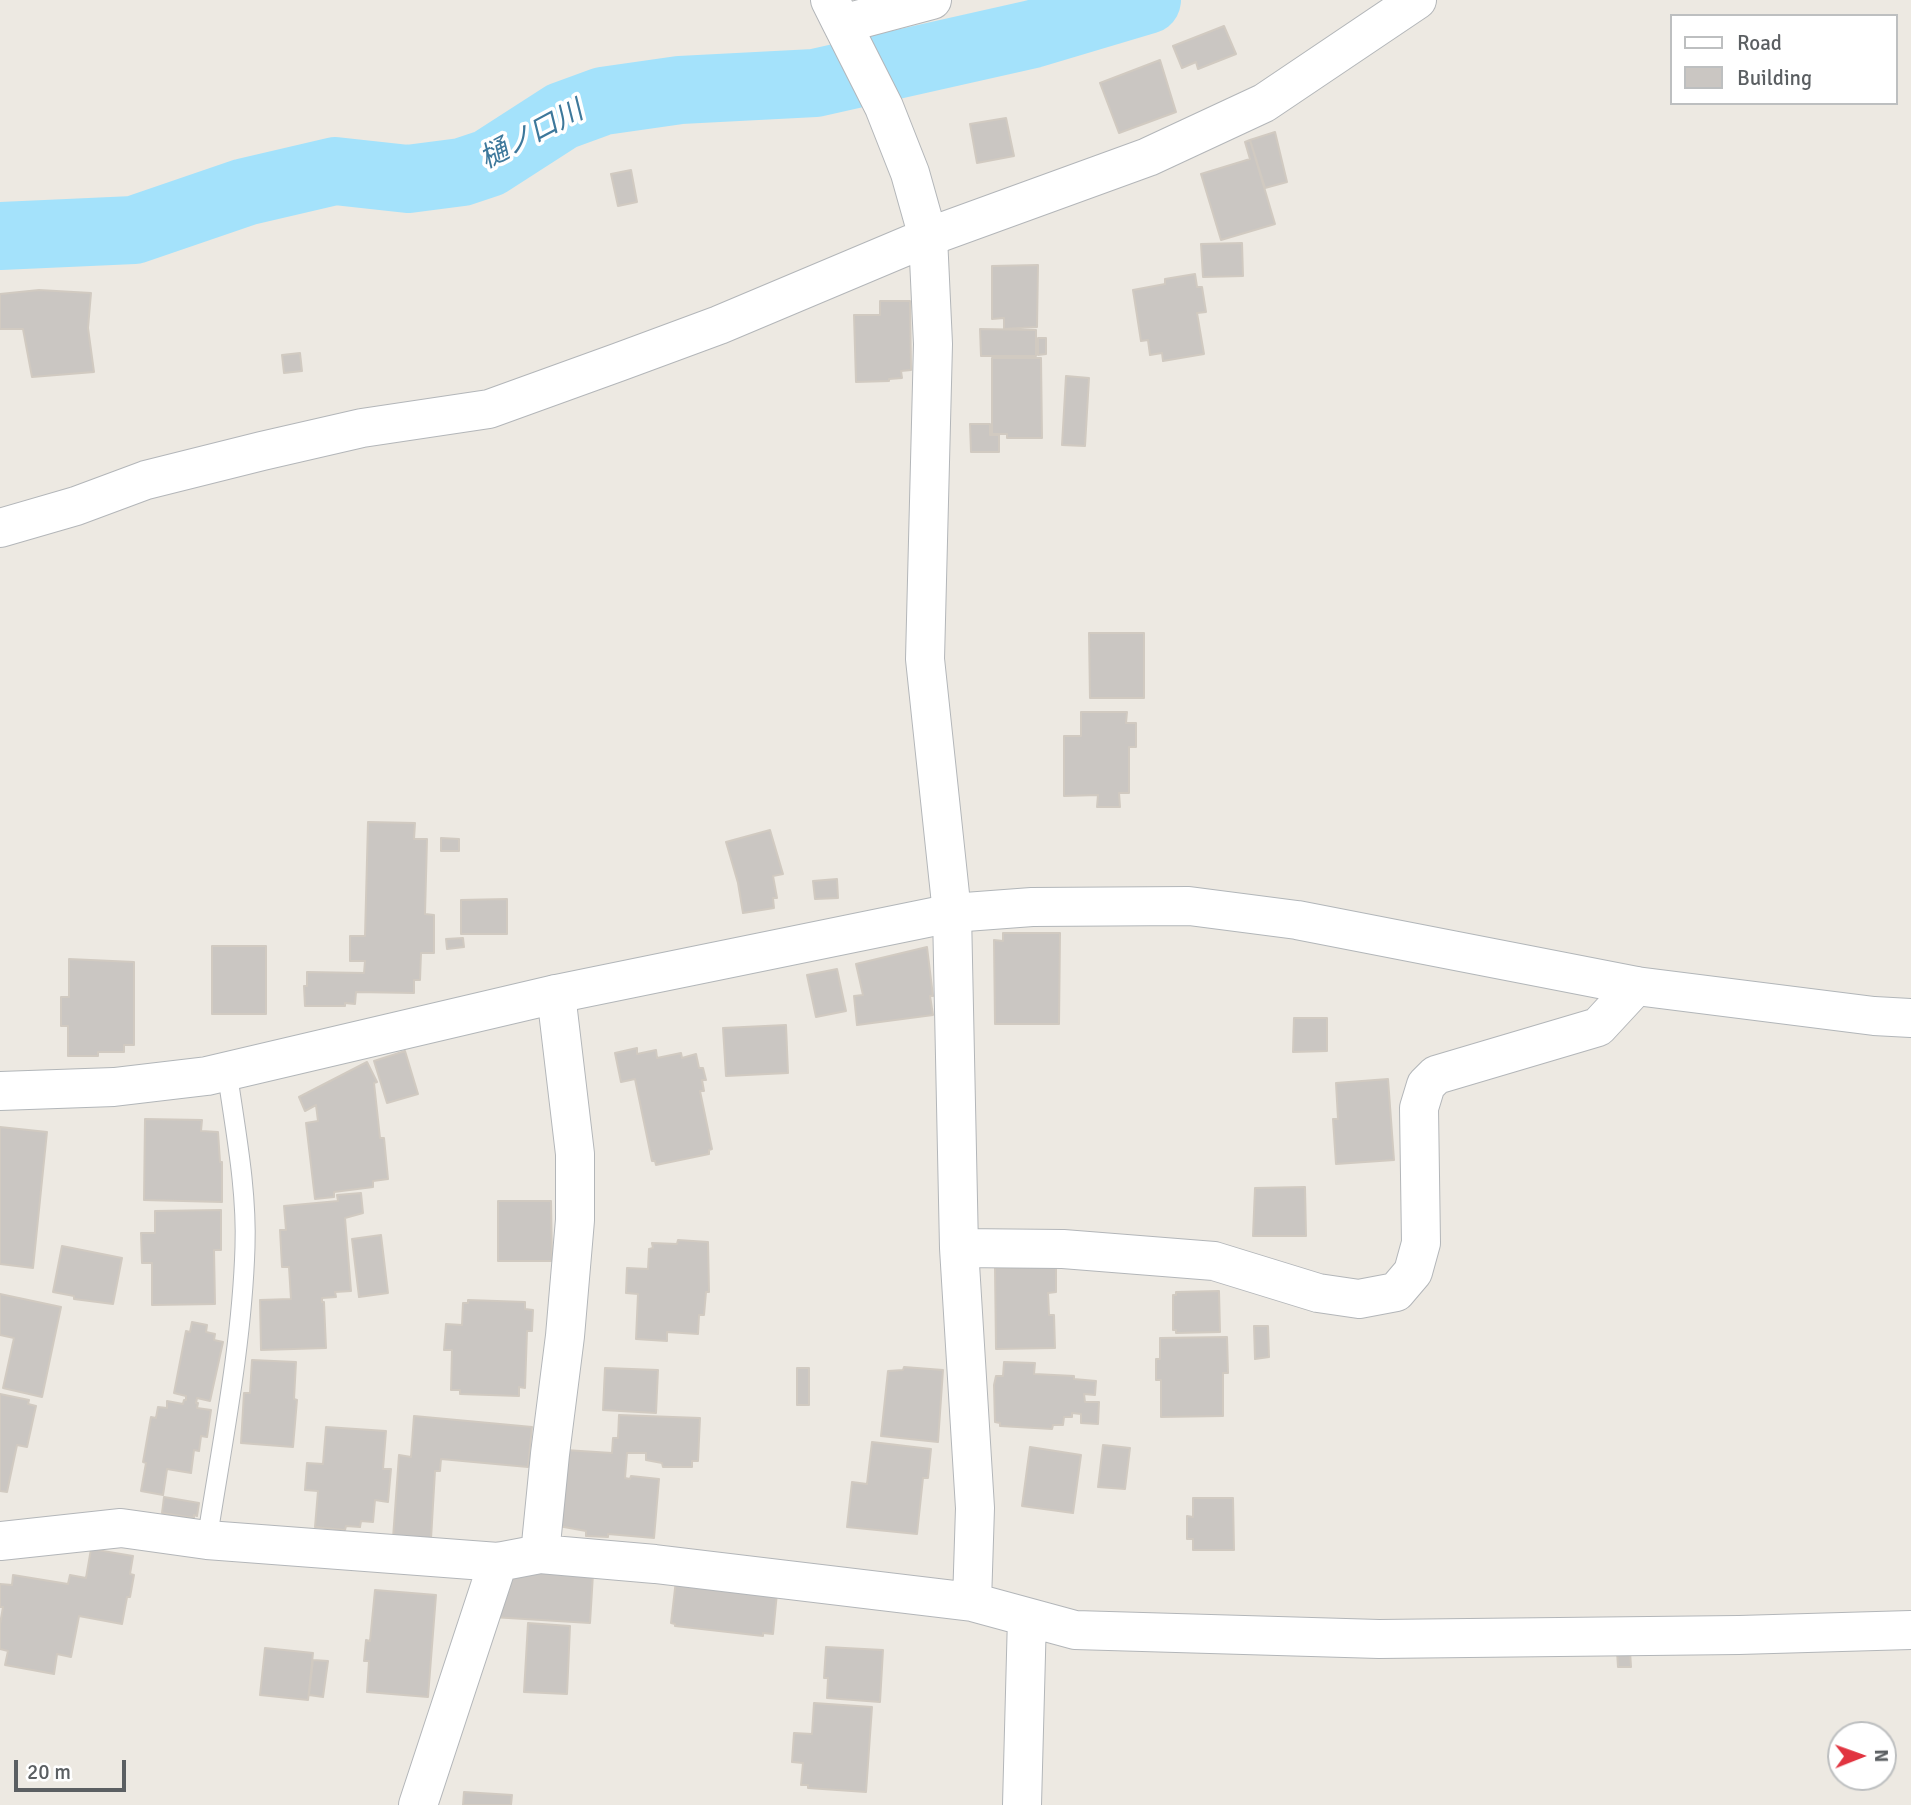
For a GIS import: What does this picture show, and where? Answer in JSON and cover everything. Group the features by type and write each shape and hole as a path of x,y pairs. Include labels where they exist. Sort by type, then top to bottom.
{"street":[{"path":"932,0 841,22 884,107 910,173 928,237 933,344 925,659 952,913 959,1248 975,1508 972,1602"},
{"path":"0,528 76,506 146,480 262,451 362,428 489,409 719,324 928,237 1148,157 1264,103 1417,0"},
{"path":"0,1091 114,1087 227,1071 556,994 952,913 1032,906 1189,906 1297,920 1636,986 1874,1016 1911,1018"},
{"path":"959,1248 1063,1249 1214,1261 1318,1293 1359,1299 1396,1292 1413,1272 1422,1243 1419,1108 1426,1085 1436,1075 1598,1027 1636,986"},
{"path":"540,1554 575,1220 575,1154 556,994"},
{"path":"0,1541 121,1528 207,1540 498,1562 540,1554 655,1564 972,1602 1076,1630 1379,1639 1911,1630"},
{"path":"418,1805 498,1562"},
{"path":"1022,1805 1027,1616"}],"lane":[{"path":"207,1540 241,1315 246,1245 243,1178 227,1071"}],"building":[{"path":"1224,26 1236,54 1198,69 1196,62 1182,68 1173,46"},
{"path":"1160,60 1176,112 1119,133 1100,83"},
{"path":"1006,118 1014,156 977,163 970,124"},
{"path":"1275,132 1287,182 1265,188 1250,140"},
{"path":"1250,140 1275,224 1221,240 1201,174 1250,159 1245,142"},
{"path":"631,170 637,202 618,206 611,174"},
{"path":"1242,243 1243,276 1203,277 1201,244"},
{"path":"1038,265 1037,327 1004,329 1004,318 992,319 992,266"},
{"path":"1195,274 1197,287 1202,287 1206,312 1197,313 1204,354 1163,361 1162,353 1150,355 1148,340 1141,341 1133,290 1165,284 1165,279"},
{"path":"39,290 91,293 88,328 94,372 32,377 23,329 0,329 0,294"},
{"path":"880,301 910,301 911,370 901,371 902,378 889,381 856,382 854,315 880,315"},
{"path":"980,329 1036,330 1036,356 981,356"},
{"path":"1038,338 1046,338 1046,354 1038,355"},
{"path":"300,353 302,371 284,373 282,355"},
{"path":"992,358 1041,358 1042,438 1007,438 1007,434 992,434"},
{"path":"1066,376 1089,378 1085,446 1062,445"},
{"path":"970,424 990,424 990,435 999,435 999,452 971,452"},
{"path":"1089,633 1144,633 1144,698 1090,698"},
{"path":"1081,712 1127,712 1126,723 1136,723 1136,747 1129,747 1129,793 1119,793 1120,807 1097,807 1098,795 1064,796 1064,736 1081,736"},
{"path":"368,822 415,823 414,839 427,839 425,914 434,915 434,953 421,953 420,980 414,980 414,993 356,992 355,1004 305,1006 304,986 307,986 307,972 364,973 365,961 350,961 350,936 365,936"},
{"path":"770,830 783,874 773,876 777,898 773,898 774,908 743,913 738,883 726,842"},
{"path":"441,838 459,839 459,851 441,851"},
{"path":"837,879 838,898 815,899 813,881"},
{"path":"507,899 507,934 461,934 461,900"},
{"path":"1003,933 1060,933 1059,1024 995,1024 994,940 1003,941"},
{"path":"463,938 464,947 447,949 446,939"},
{"path":"212,946 266,946 266,1014 212,1014"},
{"path":"927,947 933,1015 857,1025 854,996 863,995 856,964"},
{"path":"69,959 134,962 134,1045 124,1045 124,1052 98,1052 98,1056 68,1056 68,1026 61,1026 61,997 69,997"},
{"path":"837,969 846,1011 816,1017 807,975"},
{"path":"1294,1018 1327,1018 1327,1051 1293,1052"},
{"path":"786,1025 788,1073 726,1076 723,1028"},
{"path":"637,1048 637,1054 656,1050 657,1058 681,1053 682,1058 696,1054 699,1068 703,1068 706,1080 702,1080 704,1091 700,1091 712,1149 709,1154 656,1165 655,1161 652,1161 635,1079 621,1082 615,1053"},
{"path":"405,1051 418,1094 387,1103 374,1061"},
{"path":"367,1062 377,1082 374,1083 380,1138 384,1138 388,1179 373,1181 373,1187 334,1192 334,1197 315,1199 306,1123 318,1121 316,1105 305,1111 299,1097"},
{"path":"1388,1079 1394,1160 1336,1164 1333,1119 1338,1119 1336,1083"},
{"path":"145,1119 202,1120 201,1131 218,1132 222,1162 222,1202 144,1200"},
{"path":"0,1127 47,1132 33,1268 0,1264"},
{"path":"1305,1187 1306,1236 1253,1236 1255,1188"},
{"path":"361,1193 363,1213 345,1218 351,1291 335,1292 336,1297 322,1298 326,1348 261,1350 260,1300 291,1299 289,1267 282,1267 280,1230 286,1230 284,1206 338,1201 337,1195"},
{"path":"498,1201 551,1201 552,1261 498,1261"},
{"path":"221,1210 221,1250 214,1250 215,1304 152,1305 152,1263 142,1263 141,1233 155,1233 155,1211"},
{"path":"381,1235 388,1293 359,1297 352,1239"},
{"path":"678,1240 708,1242 709,1292 706,1292 704,1315 699,1315 698,1334 667,1332 667,1341 636,1339 638,1294 626,1293 627,1268 648,1269 652,1243 677,1244"},
{"path":"62,1246 122,1258 113,1304 74,1299 74,1296 53,1292"},
{"path":"1056,1266 1056,1292 1048,1293 1049,1315 1054,1315 1055,1348 996,1349 995,1268"},
{"path":"1219,1291 1220,1332 1176,1333 1176,1330 1173,1330 1173,1295 1176,1295 1176,1292"},
{"path":"0,1294 61,1307 42,1397 3,1388 14,1338 0,1335"},
{"path":"468,1300 525,1302 525,1309 533,1310 532,1331 527,1331 525,1388 519,1387 519,1396 460,1394 460,1390 451,1390 452,1350 444,1350 446,1324 462,1325 463,1303 468,1303"},
{"path":"192,1322 207,1325 206,1332 215,1334 214,1340 223,1342 210,1401 197,1398 196,1403 197,1408 211,1410 207,1437 201,1436 199,1451 194,1450 191,1473 167,1469 163,1495 141,1491 151,1417 156,1418 158,1407 167,1408 167,1401 183,1404 186,1400 186,1396 174,1393 186,1331 190,1332"},
{"path":"1254,1326 1268,1326 1269,1357 1255,1359"},
{"path":"1227,1337 1228,1373 1223,1373 1223,1416 1161,1417 1161,1380 1156,1380 1160,1338"},
{"path":"252,1360 296,1362 294,1399 297,1400 293,1447 241,1443 244,1393 250,1393"},
{"path":"1004,1362 1035,1363 1034,1374 1074,1376 1074,1379 1096,1381 1095,1395 1084,1394 1085,1402 1099,1402 1098,1424 1081,1423 1081,1414 1072,1413 1072,1417 1064,1417 1063,1425 1053,1425 1052,1429 1000,1426 1000,1423 995,1422 994,1385 996,1376 1003,1376"},
{"path":"904,1367 943,1370 938,1442 881,1436 888,1371 903,1370"},
{"path":"605,1368 658,1370 656,1413 603,1410"},
{"path":"797,1368 809,1368 809,1405 797,1405"},
{"path":"0,1394 29,1400 28,1404 36,1406 27,1447 17,1445 7,1492 0,1491"},
{"path":"619,1415 700,1418 698,1461 692,1461 692,1467 663,1467 662,1463 646,1460 646,1453 627,1453 625,1478 630,1479 631,1476 659,1479 654,1538 608,1534 608,1537 586,1536 586,1531 553,1525 565,1450 612,1453 613,1438 618,1438"},
{"path":"414,1416 532,1427 528,1467 441,1459 440,1471 435,1471 431,1539 393,1538 399,1455 411,1457"},
{"path":"326,1427 386,1431 383,1469 391,1469 388,1502 375,1500 373,1522 361,1521 360,1527 346,1526 345,1530 315,1527 318,1491 305,1490 307,1463 323,1464"},
{"path":"872,1442 931,1449 928,1478 923,1478 917,1534 847,1527 852,1482 867,1484"},
{"path":"1103,1445 1130,1448 1125,1489 1098,1487"},
{"path":"1030,1447 1081,1455 1073,1513 1022,1506"},
{"path":"164,1497 199,1503 197,1516 194,1515 194,1518 162,1513"},
{"path":"1193,1498 1233,1498 1234,1550 1193,1550 1193,1539 1187,1539 1187,1516 1193,1517"},
{"path":"91,1549 133,1556 130,1574 134,1575 122,1624 79,1616 71,1657 57,1654 54,1674 5,1665 8,1651 0,1649 3,1607 0,1607 0,1584 12,1585 13,1575 68,1584 70,1575 86,1578"},
{"path":"521,1570 593,1574 590,1623 492,1617 505,1575"},
{"path":"676,1580 777,1593 773,1634 763,1633 763,1636 675,1626 671,1623"},
{"path":"375,1590 436,1595 428,1697 367,1692 369,1661 364,1661 366,1640 370,1641"},
{"path":"528,1623 570,1626 567,1694 524,1692"},
{"path":"826,1647 883,1650 880,1702 827,1698 828,1678 824,1678"},
{"path":"265,1648 313,1653 308,1700 260,1695"},
{"path":"1617,1651 1630,1651 1631,1667 1618,1667"},
{"path":"313,1660 328,1661 323,1697 309,1695"},
{"path":"814,1703 872,1707 866,1792 808,1788 808,1785 801,1785 803,1763 792,1762 794,1733 812,1734"},
{"path":"464,1792 512,1795 511,1805 463,1805"}],"waterway":[{"name":"樋ノ口川","path":"0,236 134,230 245,192 335,171 408,179 462,172 489,163 562,116 603,101 680,90 815,83 1033,34 1147,0"}]}
